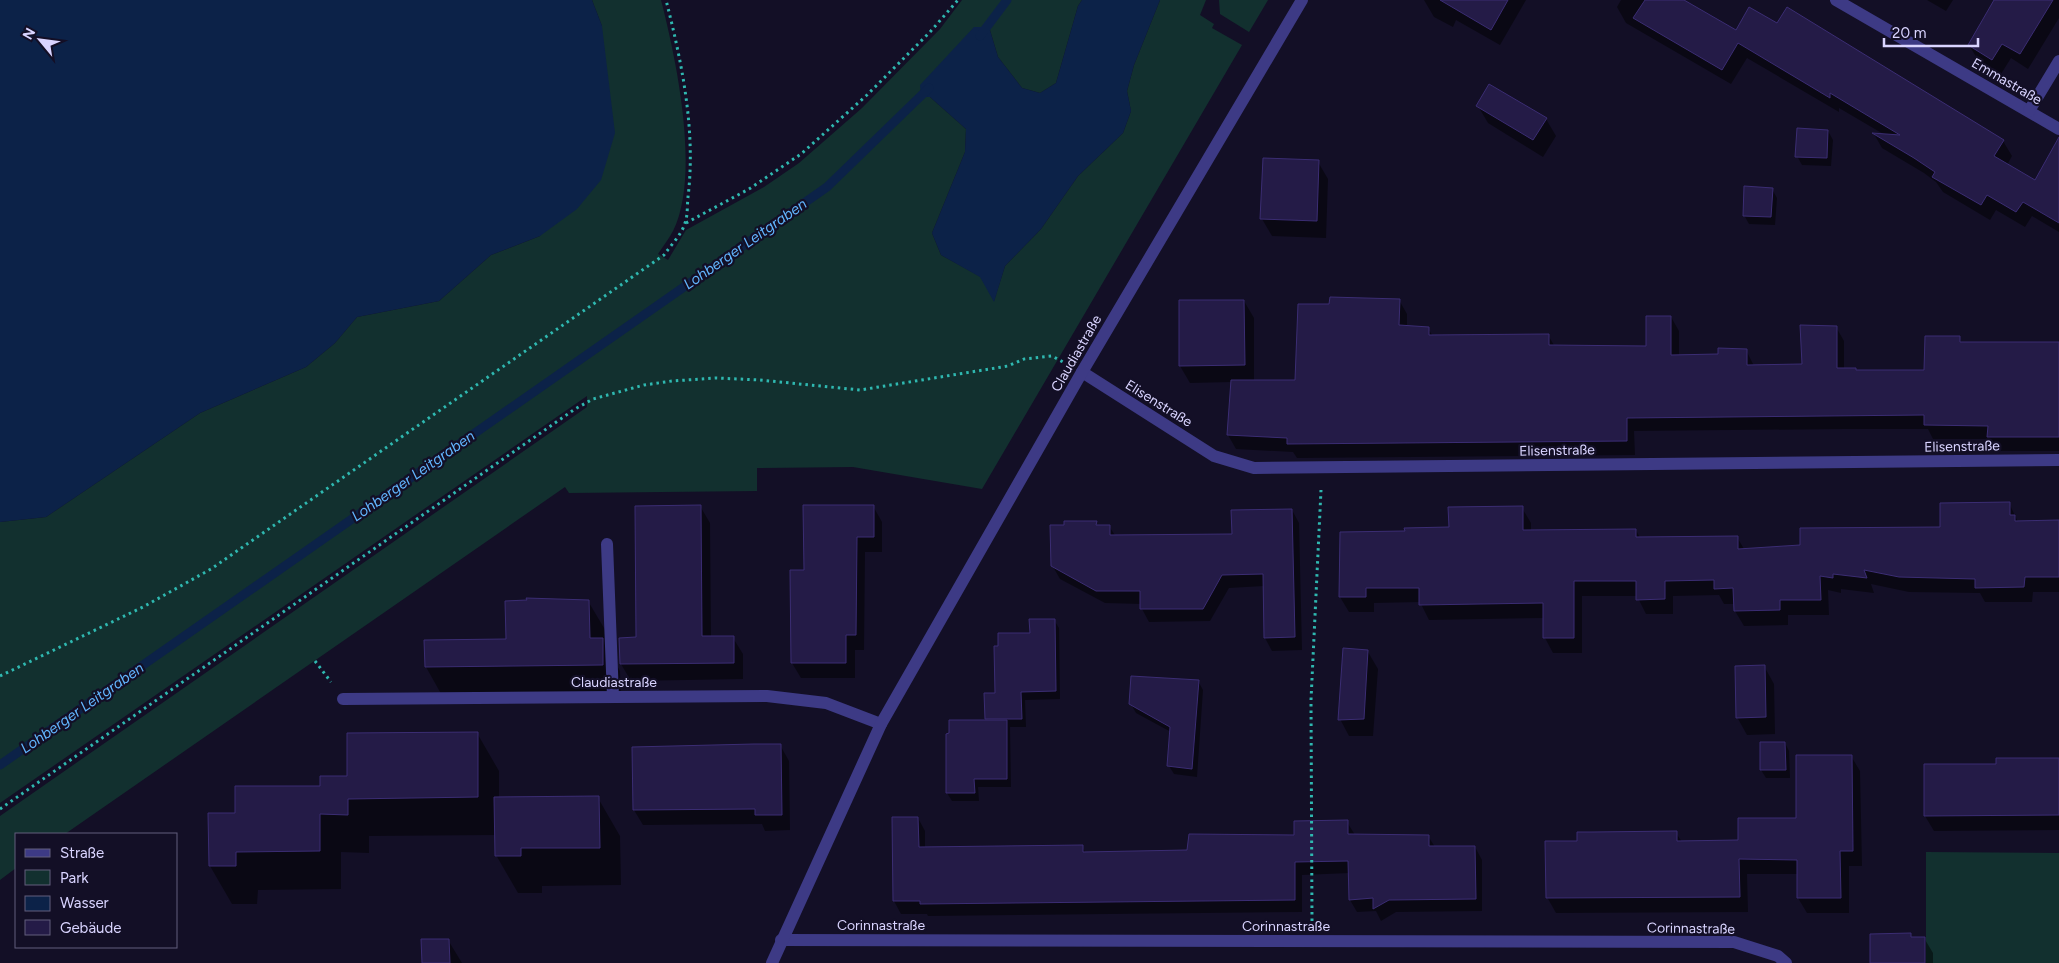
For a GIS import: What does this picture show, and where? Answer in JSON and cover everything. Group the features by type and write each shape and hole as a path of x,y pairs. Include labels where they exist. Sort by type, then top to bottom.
{"street":[{"name":"Claudiastraße","path":"772,963 882,724 1082,372 1302,0"},
{"name":"Emmastraße","path":"1836,0 2059,129"},
{"path":"2029,111 2059,61"},
{"name":"Elisenstraße","path":"1082,372 1214,456 1254,468 2059,460"},
{"path":"607,544 613,697"},
{"name":"Claudiastraße","path":"343,699 767,696 826,703 882,724"},
{"name":"Corinnastraße","path":"781,940 1734,942 1778,956 1786,963"}],"path":[{"path":"0,676 144,607 211,569 269,527 651,266 664,255 685,224 690,183 690,144 678,49 666,0"},
{"path":"685,224 749,189 801,154 867,95 930,32 958,0"},
{"path":"0,809 575,409 593,399 644,385 716,378 860,390 1008,366 1024,359 1052,356 1082,372"},
{"path":"1312,941 1311,700 1322,467"}],"green space":[{"path":"592,0 661,0 679,84 685,149 685,179 681,207 673,231 658,254 668,260 686,230 764,187 799,163 862,108 940,29 962,0 1082,0 1078,6 1056,83 1040,93 1022,88 998,57 989,27 930,97 966,129 965,152 932,233 941,255 981,277 994,301 1005,266 1041,229 1078,176 1123,133 1131,111 1127,91 1134,65 1160,0 1206,0 1200,15 1214,24 1212,28 1242,45 982,489 853,467 757,468 757,491 569,493 565,487 66,833 15,833 15,869 0,880 0,816 587,407 587,396 0,803 0,522 46,517 200,413 306,367 335,343 357,317 439,301 491,255 540,236 602,26"},
{"path":"1219,0 1268,0 1249,32 1220,14"},
{"path":"1926,852 2059,853 2059,963 1926,963"}],"water":[{"path":"0,0 592,0 602,26 615,133 601,180 577,209 540,236 491,255 439,301 357,317 335,343 306,367 200,413 46,517 0,522"},
{"path":"1082,0 1160,0 1134,65 1127,91 1131,111 1123,133 1078,176 1041,229 1005,266 994,302 980,277 941,255 932,233 965,152 966,129 930,97 921,97 920,85 974,27 989,27 998,57 1022,88 1040,93 1056,83 1078,6"}],"building":[{"path":"1440,0 1508,0 1491,30"},
{"path":"1645,0 1684,0 1736,30 1749,7 1777,23 1787,7 2004,140 1994,156 2035,180 2059,137 2059,223 2023,202 2016,212 1987,195 1981,205 1932,177 1935,172 1872,133 1900,135 1830,93 1830,98 1738,43 1722,70 1633,18"},
{"path":"1994,0 2053,0 2020,54 2002,44 1992,60 1968,45"},
{"path":"1489,84 1547,118 1533,140 1476,106"},
{"path":"1797,128 1828,130 1827,158 1795,157"},
{"path":"1263,158 1319,160 1317,221 1260,219"},
{"path":"1744,186 1773,188 1771,217 1743,216"},
{"path":"1330,297 1400,299 1399,325 1429,327 1429,335 1549,334 1549,345 1646,346 1646,316 1671,316 1671,355 1718,354 1718,348 1747,349 1747,365 1802,364 1800,325 1837,326 1837,368 1856,368 1856,370 1924,370 1925,336 1960,336 1960,342 2059,342 2059,437 1987,437 1988,426 1924,425 1924,415 1627,418 1627,441 1287,444 1287,438 1227,435 1231,380 1295,380 1298,304 1329,304"},
{"path":"1179,300 1244,300 1245,365 1179,366"},
{"path":"2010,502 2010,515 2015,515 2015,521 2059,520 2059,577 2025,577 2024,587 1975,588 1975,579 1899,577 1864,570 1867,578 1833,574 1833,578 1820,576 1821,600 1780,600 1780,610 1734,611 1733,588 1714,589 1714,580 1665,581 1665,599 1636,600 1636,581 1574,581 1574,638 1543,638 1543,603 1419,605 1419,588 1366,588 1366,597 1339,597 1340,532 1405,531 1404,528 1449,527 1448,507 1523,506 1523,530 1636,529 1636,537 1738,536 1738,549 1800,545 1800,528 1940,527 1940,503"},
{"path":"701,505 702,636 734,636 734,663 620,664 619,638 636,637 635,506"},
{"path":"803,505 874,505 874,537 857,537 856,635 846,635 846,663 791,663 790,570 804,570"},
{"path":"1292,509 1295,637 1264,638 1263,574 1222,575 1203,609 1140,609 1140,591 1096,591 1051,566 1050,525 1064,525 1064,521 1097,521 1096,525 1110,525 1110,535 1232,534 1231,510"},
{"path":"526,598 589,600 590,638 603,638 603,665 425,667 424,640 506,639 505,601 527,600"},
{"path":"1029,619 1055,619 1056,691 1021,692 1022,719 985,719 984,693 995,693 994,646 998,646 998,633 1030,633"},
{"path":"1343,648 1368,650 1364,719 1338,720"},
{"path":"1765,665 1766,717 1736,718 1735,666"},
{"path":"1131,676 1199,680 1192,769 1167,766 1170,727 1129,704"},
{"path":"949,720 1007,720 1007,779 974,779 975,793 946,793 946,734 949,733"},
{"path":"478,732 478,797 348,799 348,815 320,814 320,851 236,852 236,866 209,866 208,813 235,813 235,786 320,786 320,776 347,776 347,733"},
{"path":"1760,742 1785,742 1786,770 1760,770"},
{"path":"781,744 782,815 755,815 755,809 633,810 632,747"},
{"path":"1796,755 1852,755 1853,851 1840,851 1841,898 1797,898 1797,860 1739,859 1740,897 1546,898 1545,841 1577,841 1577,832 1677,831 1677,841 1738,840 1738,818 1796,818"},
{"path":"1996,758 2059,758 2059,815 1924,816 1924,764 1996,764"},
{"path":"599,796 600,848 521,848 521,856 495,856 494,797"},
{"path":"892,817 918,817 919,847 1083,845 1083,852 1187,850 1189,834 1294,835 1294,821 1348,820 1348,834 1429,835 1429,846 1475,846 1476,899 1389,900 1373,909 1373,898 1349,900 1348,861 1295,862 1295,900 920,904 920,901 893,901"},
{"path":"1911,933 1911,937 1925,937 1925,963 1870,963 1870,934"},
{"path":"421,939 449,939 450,963 422,963"}],"waterway":[{"path":"980,36 1007,0"},
{"name":"Lohberger Leitgraben","path":"0,765 827,187 929,88"}]}
